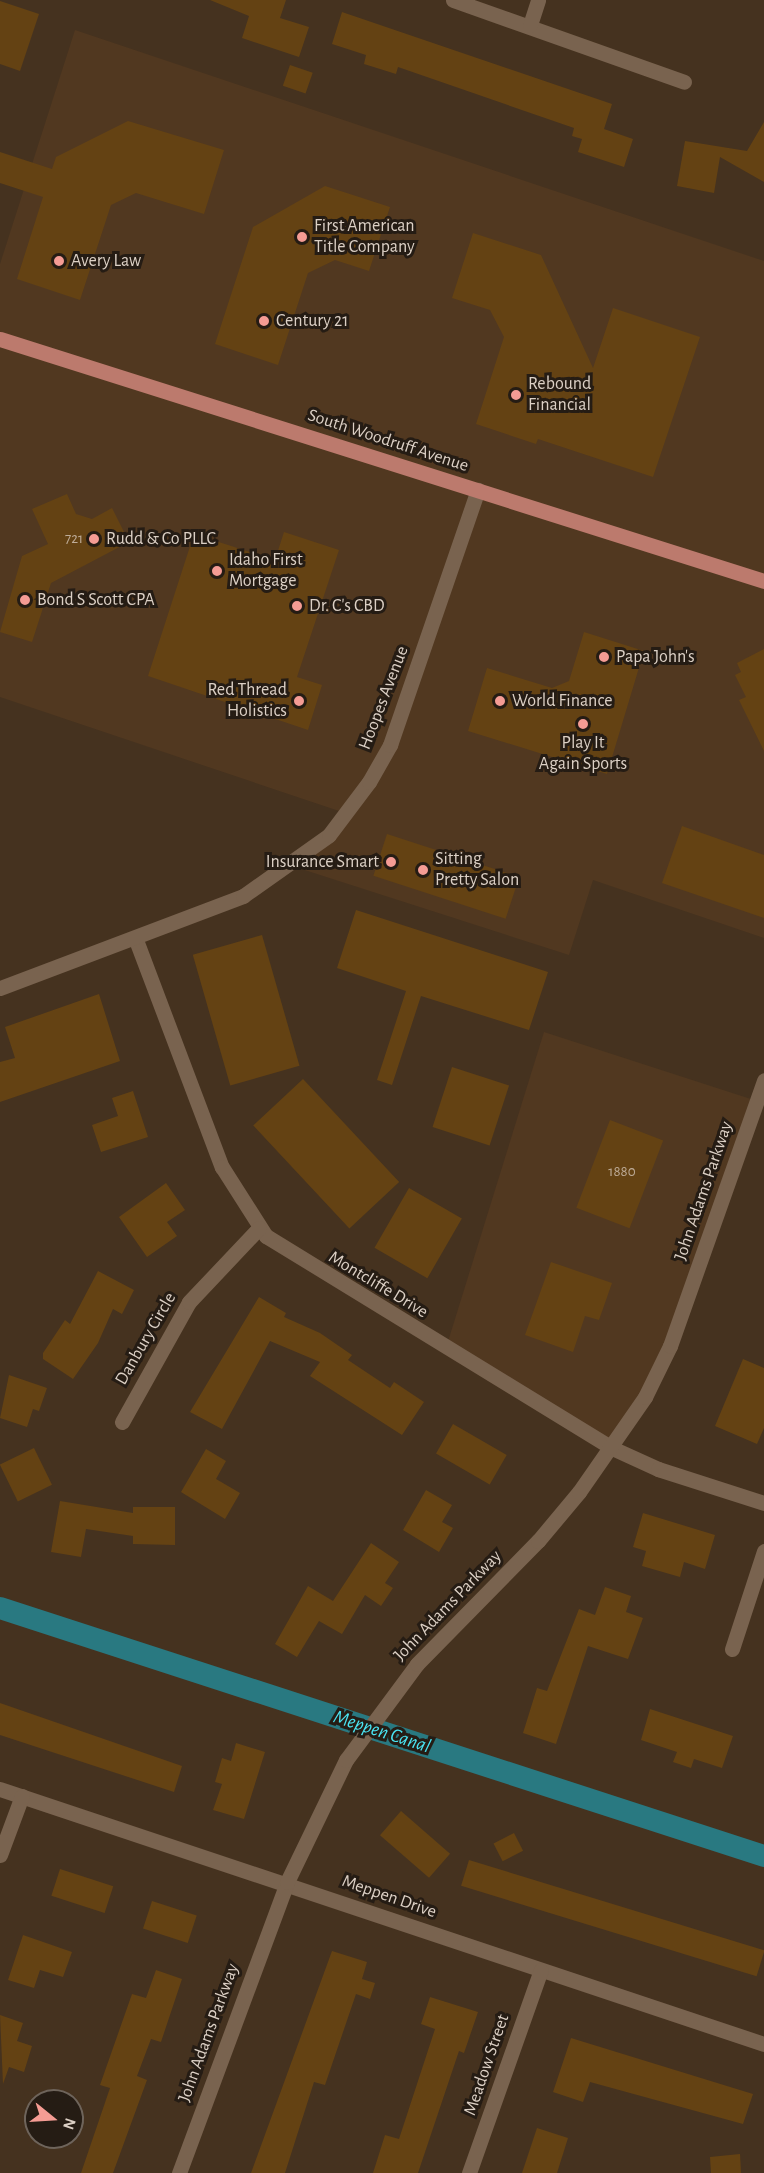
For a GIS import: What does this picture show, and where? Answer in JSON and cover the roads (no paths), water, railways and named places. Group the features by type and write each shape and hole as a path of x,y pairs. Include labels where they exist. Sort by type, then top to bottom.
{"main road":[{"name":"South Woodruff Avenue","path":"0,339 764,581"}],"street":[{"path":"453,0 530,25 684,82"},
{"path":"530,25 538,0"},
{"name":"Hoopes Avenue","path":"0,988 136,940 243,896 273,877 329,835 364,790 390,745 478,490"},
{"name":"Montcliffe Drive","path":"136,940 222,1167 259,1228 287,1252 612,1448 658,1469 764,1503"},
{"name":"John Adams Parkway","path":"179,2173 287,1882 316,1818 377,1714 417,1664 538,1541 612,1448 670,1346 764,1080"},
{"name":"Danbury Circle","path":"122,1422 189,1302 259,1228"},
{"path":"732,1649 764,1551"},
{"name":"Meppen Drive","path":"0,1789 287,1882 764,2044"},
{"path":"0,1855 22,1796"},
{"name":"Meadow Street","path":"469,2173 541,1970"}],"waterway":[{"name":"Meppen Canal","path":"0,1608 764,1856"}],"place":[{"name":"First American Title Company","path":"302,237"},
{"name":"Avery Law","path":"59,261"},
{"name":"Century 21","path":"264,321"},
{"name":"Rebound Financial","path":"516,395"},
{"name":"Rudd & Co PLLC","path":"94,539"},
{"name":"Idaho First Mortgage","path":"217,571"},
{"name":"Bond S Scott CPA","path":"25,600"},
{"name":"Dr. C's CBD","path":"297,606"},
{"name":"Papa John's","path":"604,657"},
{"name":"Red Thread Holistics","path":"299,701"},
{"name":"World Finance","path":"500,701"},
{"name":"Play It Again Sports","path":"583,724"},
{"name":"Insurance Smart","path":"391,862"},
{"name":"Sitting Pretty Salon","path":"423,870"}]}
